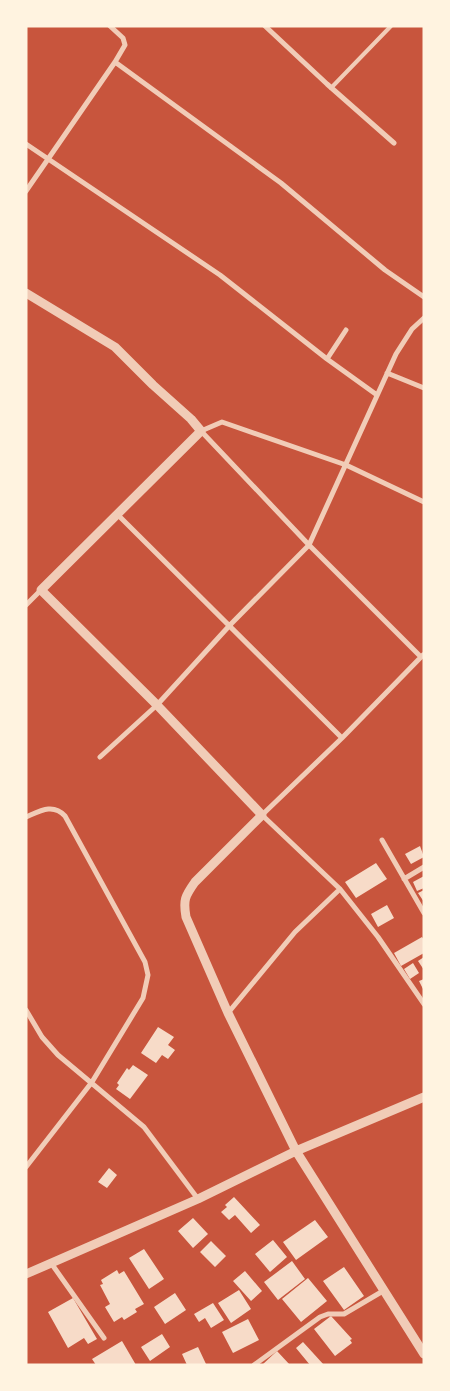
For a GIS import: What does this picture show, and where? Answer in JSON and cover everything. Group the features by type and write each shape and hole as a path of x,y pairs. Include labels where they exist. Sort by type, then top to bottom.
{"street":[{"path":"26,191 125,45 125,42 110,26"},
{"path":"265,26 331,88 394,143"},
{"path":"115,62 281,183 385,270 424,297"},
{"path":"26,144 220,275 327,359 377,395"},
{"path":"26,293 115,347 191,419 309,544 423,656 195,882 184,904 186,917 228,1013 296,1151 424,1354"},
{"path":"100,757 157,705 230,625 309,544 396,354 412,329 424,318"},
{"path":"327,359 346,330"},
{"path":"387,373 424,388"},
{"path":"26,605 201,431 222,422 346,465 424,502"},
{"path":"118,515 342,738"},
{"path":"41,590 157,705 262,815 340,889 378,937 424,1004"},
{"path":"26,817 45,809 53,808 60,810 65,816 145,962 148,975 143,998 92,1082 26,1167"},
{"path":"382,840 424,913"},
{"path":"404,879 424,867"},
{"path":"228,1013 295,932 340,889"},
{"path":"26,1010 42,1037 58,1055 144,1127 198,1198"},
{"path":"26,1274 198,1198 296,1151 424,1097"},
{"path":"51,1263 104,1338"},
{"path":"254,1365 315,1320 324,1315 344,1314 383,1290"}],"lane":[{"path":"331,88 390,26"}],"building":[{"path":"420,846 424,857 411,864 405,854"},
{"path":"376,863 387,879 356,898 345,882"},
{"path":"424,876 424,888 417,891 413,882"},
{"path":"424,890 424,902 418,893"},
{"path":"387,905 394,918 378,927 371,914"},
{"path":"422,937 424,940 424,953 401,966 394,953"},
{"path":"424,957 424,970 418,961"},
{"path":"413,963 419,973 410,979 404,969"},
{"path":"424,979 424,991 419,981"},
{"path":"158,1027 174,1037 168,1045 175,1050 168,1059 162,1055 156,1063 141,1053"},
{"path":"133,1065 148,1075 130,1099 116,1089 119,1085 117,1083 127,1068 129,1070"},
{"path":"109,1168 117,1175 107,1188 98,1182"},
{"path":"234,1197 260,1225 251,1233 235,1215 229,1220 221,1212 227,1207 225,1205"},
{"path":"193,1218 208,1234 193,1248 178,1231"},
{"path":"315,1220 328,1237 296,1260 283,1242"},
{"path":"273,1240 287,1257 270,1272 255,1254"},
{"path":"211,1241 226,1256 215,1267 200,1252"},
{"path":"144,1249 164,1279 149,1289 129,1258"},
{"path":"292,1261 305,1279 278,1300 264,1282"},
{"path":"344,1267 364,1296 344,1310 323,1281"},
{"path":"117,1270 119,1274 124,1271 144,1304 135,1309 137,1312 124,1320 122,1317 114,1322 105,1307 110,1304 100,1285 103,1284 101,1280"},
{"path":"245,1271 262,1291 251,1301 233,1281"},
{"path":"308,1278 327,1301 301,1322 282,1299"},
{"path":"239,1290 251,1309 231,1323 218,1303"},
{"path":"175,1293 186,1310 165,1324 154,1307"},
{"path":"73,1298 97,1339 88,1344 84,1338 68,1348 48,1312"},
{"path":"213,1303 224,1320 211,1328 205,1318 199,1322 194,1314"},
{"path":"331,1316 352,1339 350,1340 352,1343 335,1356 314,1329"},
{"path":"248,1319 259,1340 233,1353 222,1332"},
{"path":"162,1334 170,1347 150,1361 141,1347"},
{"path":"122,1341 136,1365 96,1365 92,1359"},
{"path":"303,1342 324,1365 310,1365 296,1348"},
{"path":"198,1347 206,1364 187,1365 182,1354"},
{"path":"277,1351 290,1365 262,1365"}]}
